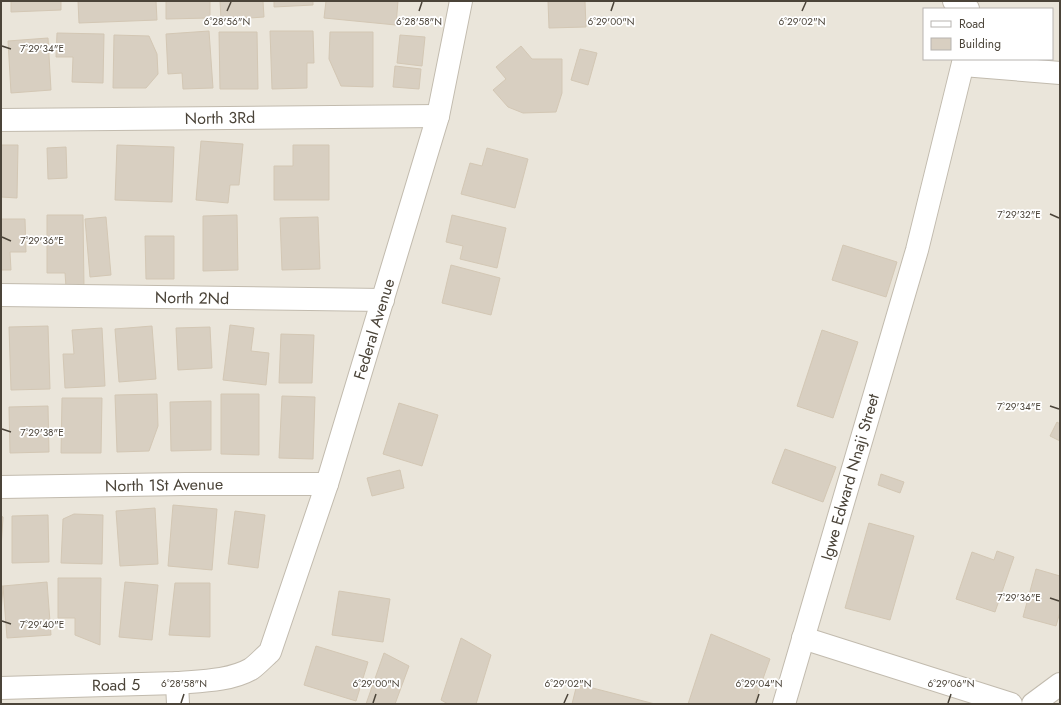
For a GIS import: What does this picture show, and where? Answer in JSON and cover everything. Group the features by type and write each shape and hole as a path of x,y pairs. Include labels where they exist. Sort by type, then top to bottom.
{"street":[{"name":"Federal Avenue","path":"270,652 327,484 438,116 461,1"},
{"path":"954,1 966,8"},
{"path":"963,62 1060,73"},
{"name":"Igwe Edward Nnaji Street","path":"784,704 916,250 963,62"},
{"name":"North 3Rd","path":"1,120 438,116"},
{"name":"North 2Nd","path":"1,295 383,300"},
{"name":"North 1St Avenue","path":"1,487 185,484 327,484"},
{"path":"803,638 1010,704"},
{"name":"Road 5","path":"1,688 178,694 251,669 270,652"},
{"path":"1033,704 1060,684"}],"shaded area":[{"path":"1,1 1060,1 1060,704 1,704"}],"building":[{"path":"11,1 61,1 61,10 11,12"},
{"path":"78,1 156,1 157,20 79,23"},
{"path":"166,1 210,1 210,18 166,19"},
{"path":"220,1 263,1 264,17 221,20"},
{"path":"274,1 313,1 313,5 274,7"},
{"path":"326,1 398,1 396,25 324,18"},
{"path":"548,1 585,1 586,27 549,28"},
{"path":"209,31 213,88 183,89 182,73 168,74 166,34"},
{"path":"270,31 313,31 314,63 307,63 307,88 272,89"},
{"path":"219,32 257,32 258,89 220,89"},
{"path":"330,32 373,32 373,87 341,86 329,59"},
{"path":"57,33 104,34 103,83 72,82 73,57 56,57"},
{"path":"114,35 149,36 157,54 158,74 146,88 113,88"},
{"path":"400,35 425,37 422,66 397,63"},
{"path":"48,38 51,90 11,93 8,41"},
{"path":"521,46 532,59 562,59 562,93 556,112 523,113 508,107 493,90 506,79 496,67"},
{"path":"580,49 597,53 588,85 571,80"},
{"path":"395,66 421,69 419,89 393,87"},
{"path":"201,141 243,144 239,185 230,185 228,203 196,200"},
{"path":"1,145 18,145 17,198 1,197"},
{"path":"117,145 174,147 172,202 115,200"},
{"path":"293,145 329,145 329,200 274,200 274,166 293,166"},
{"path":"66,147 67,178 48,179 47,148"},
{"path":"487,148 528,159 515,208 461,194 470,163 482,166"},
{"path":"47,215 83,215 84,287 66,287 65,273 47,273"},
{"path":"237,215 238,270 203,271 203,216"},
{"path":"452,215 506,228 497,268 460,259 463,246 446,242"},
{"path":"106,217 111,275 90,277 85,219"},
{"path":"318,217 320,269 282,270 280,218"},
{"path":"1,219 25,219 26,252 10,252 11,270 1,270"},
{"path":"145,236 174,236 174,279 146,279"},
{"path":"843,245 897,262 886,297 832,280"},
{"path":"451,265 500,278 491,315 442,303"},
{"path":"230,325 254,328 251,351 269,353 266,385 223,380"},
{"path":"48,326 50,389 11,390 9,327"},
{"path":"152,326 156,379 119,382 115,329"},
{"path":"210,327 212,368 178,370 176,328"},
{"path":"102,328 105,386 65,388 63,354 74,354 72,330"},
{"path":"822,330 858,342 833,418 797,406"},
{"path":"281,334 314,335 312,383 279,383"},
{"path":"157,394 158,426 149,451 117,452 115,395"},
{"path":"221,394 259,394 259,455 221,454"},
{"path":"282,396 315,397 313,459 279,458"},
{"path":"62,398 102,398 101,453 61,453"},
{"path":"211,401 211,450 171,451 170,402"},
{"path":"399,403 438,415 422,466 383,454"},
{"path":"48,406 49,452 10,453 9,407"},
{"path":"1057,422 1060,424 1060,441 1050,436"},
{"path":"785,449 836,467 823,502 772,483"},
{"path":"400,470 404,488 372,496 367,478"},
{"path":"881,474 904,482 900,493 878,485"},
{"path":"173,505 217,509 212,570 168,566"},
{"path":"155,508 158,564 120,566 116,511"},
{"path":"235,511 265,515 258,568 228,564"},
{"path":"74,514 103,515 102,564 61,563 63,519"},
{"path":"48,515 49,562 12,563 12,516"},
{"path":"1,516 3,517 1,549"},
{"path":"869,523 914,536 890,620 845,608"},
{"path":"997,551 1014,557 995,612 956,599 972,552 994,560"},
{"path":"1036,569 1060,576 1060,612 1056,626 1023,617"},
{"path":"58,578 101,578 100,645 75,635 75,618 58,618"},
{"path":"47,582 51,635 7,638 3,586"},
{"path":"125,582 158,585 152,640 119,637"},
{"path":"175,583 210,583 210,637 169,635"},
{"path":"1,586 3,586 1,614"},
{"path":"339,591 390,599 383,642 332,635"},
{"path":"711,634 770,659 754,704 688,704"},
{"path":"461,638 491,655 476,704 448,704 441,700"},
{"path":"316,646 368,662 356,701 304,685"},
{"path":"384,653 409,666 395,704 366,704"},
{"path":"577,684 655,704 572,704"}]}
